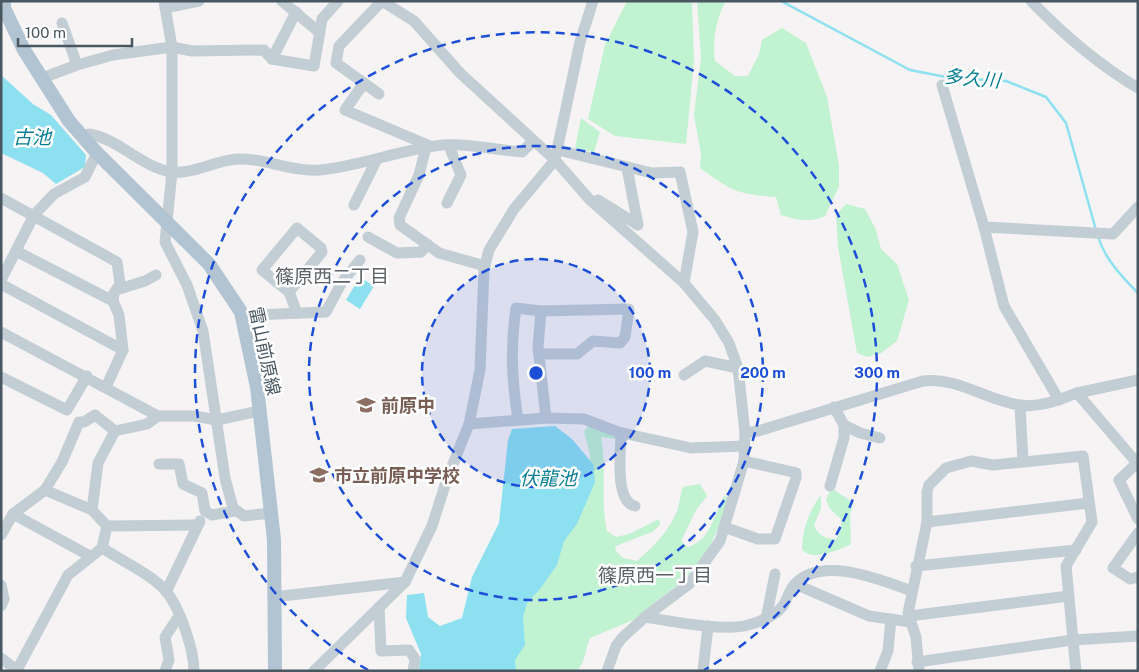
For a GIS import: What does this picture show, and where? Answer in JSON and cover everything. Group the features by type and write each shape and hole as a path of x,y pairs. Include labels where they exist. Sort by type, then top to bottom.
{"main road":[{"name":"雷山前原線","path":"3,6 24,50 69,121 97,153 166,219 209,264 227,288 242,318 257,387 274,540 275,671"}],"street":[{"path":"199,1 165,5 172,47 172,172 165,242 187,285 202,331 229,496 235,510 244,516 271,512"},
{"path":"282,1 320,34"},
{"path":"42,78 77,65 113,55 172,47 192,51 264,50 272,58 314,66 322,19 338,1"},
{"path":"379,94 336,62 339,46 382,1 414,21 460,73 533,141 556,155 652,173 680,172 693,232 684,283"},
{"path":"314,671 405,582 432,526 447,479 469,424 480,370 485,266 490,250 500,230 556,155 580,42 593,1"},
{"path":"1031,1 1068,38 1109,71 1138,88"},
{"path":"272,58 296,12"},
{"path":"62,23 77,65"},
{"path":"364,83 339,108 429,147"},
{"path":"942,85 984,227 1004,306 1059,400"},
{"path":"84,139 89,134 102,136 136,156 172,172 238,159 259,160 286,168 305,170 380,158 429,147 452,145 473,145 522,152 533,141"},
{"path":"447,204 461,175 451,152 452,145"},
{"path":"429,147 416,183 399,218 400,225 439,253 485,266"},
{"path":"97,153 85,177 54,194 34,215 1,282 123,350"},
{"path":"556,155 590,200 684,283 715,320 729,343 738,368 745,433 744,461 720,541 689,584 645,617 616,646 607,671"},
{"path":"358,203 380,158"},
{"path":"590,200 594,198 638,225 628,168"},
{"path":"1,198 117,262 120,284 114,296 119,315 123,350 106,386"},
{"path":"984,227 1102,235 1113,234 1138,207"},
{"path":"289,292 322,252 321,248 297,228 262,270 289,292 297,313"},
{"path":"368,237 396,253 421,252 427,244"},
{"path":"16,251 114,296"},
{"path":"242,318 252,315 326,312 342,282 360,260"},
{"path":"114,296 156,275"},
{"path":"518,420 511,375 511,341 516,308 541,311 629,309 625,337 620,343 593,341 576,354 539,354"},
{"path":"541,311 539,354 546,418"},
{"path":"1,332 106,386 158,416 194,416 217,420 259,411"},
{"path":"684,375 705,360 738,368"},
{"path":"1,377 67,410 87,376"},
{"path":"745,433 758,432 834,407 935,379 954,383 1020,406 1059,400 1077,393 1138,380"},
{"path":"1077,393 1137,463 1119,480 1138,519"},
{"path":"1020,406 1023,461"},
{"path":"830,486 843,446 844,425 834,407"},
{"path":"1,535 14,514 45,490 62,462 80,422 84,422 95,415 114,431"},
{"path":"114,431 148,424 158,416"},
{"path":"469,424 546,418 584,420 621,433 691,448 744,446"},
{"path":"844,425 860,433 880,438"},
{"path":"92,510 98,463 114,431"},
{"path":"621,433 621,485 624,498 631,505 635,506"},
{"path":"1076,671 1073,640 1069,596 1066,566 1092,522 1083,456 993,465 971,461 946,468 929,485 927,492 926,522 912,591 910,619 916,637 918,666 1073,640 1138,636"},
{"path":"724,527 758,539 775,539 796,478 796,473 793,472 744,461"},
{"path":"159,464 179,464 183,484 202,494 205,511 166,592"},
{"path":"45,490 92,510 107,526 198,525"},
{"path":"926,522 1090,503"},
{"path":"205,511 212,515 235,510"},
{"path":"14,514 90,556"},
{"path":"1,658 17,670 68,575 102,548 107,526"},
{"path":"1138,533 1113,568 1130,579 1138,578"},
{"path":"102,548 166,592 179,616 194,657 194,671"},
{"path":"916,566 1076,550"},
{"path":"645,617 708,626 746,626 766,619 781,608 795,584 807,576 831,570 866,575 912,591"},
{"path":"766,619 774,574"},
{"path":"273,597 405,582"},
{"path":"795,584 869,616 891,619 910,619 1069,596"},
{"path":"1,585 4,599 1,606"},
{"path":"379,607 381,651 408,650 415,659 413,671"},
{"path":"165,671 169,660 165,637 179,616"},
{"path":"880,671 888,651 891,619"},
{"path":"703,671 708,626"}],"green space":[{"path":"627,1 692,1 694,60 686,144 615,136 588,119 605,45"},
{"path":"697,1 726,1 716,30 715,61 735,76 748,76 759,54 762,40 782,28 806,43 827,97 839,166 839,186 825,216 813,220 803,220 781,215 776,197 743,193 735,190 700,168 701,154 694,115 701,58"},
{"path":"581,118 600,132 594,152 575,148"},
{"path":"846,204 865,209 876,230 881,249 897,264 909,300 897,341 881,353 867,357 857,353 838,247 836,215"},
{"path":"588,426 617,435 617,439 601,437 604,508 607,531 616,537 629,534 659,519 660,525 652,532 616,546 615,550 623,558 637,561 660,538 674,518 683,487 700,484 707,496 696,510 681,541 688,547 701,539 710,526 724,496 728,497 721,521 712,542 701,560 684,580 633,620 590,638 584,659 577,671 511,671 522,603 591,477 590,455 584,432"},
{"path":"835,490 853,504 850,514 850,545 826,554 813,555 807,553 802,550 805,528 810,514 821,495 821,508 814,525 823,536 837,539 841,528 841,519 830,509 826,499 830,491"}],"water":[{"name":"古池","path":"1,75 33,104 51,115 86,155 85,167 56,184 43,173 1,153"},
{"path":"360,277 374,286 360,309 346,300"},
{"name":"伏龍池","path":"555,426 572,439 593,464 595,482 577,524 564,541 557,565 540,589 527,603 523,617 525,645 515,660 516,671 419,671 421,654 406,618 407,595 424,593 428,617 440,626 462,618 472,577 499,523 508,440 512,429"}],"waterway":[{"name":"多久川","path":"781,1 910,70 951,78 1006,81 1046,97 1066,123 1096,230"},
{"name":"多久川","path":"1098,236 1109,259 1138,293"}],"place":[{"name":"前原中","path":"366,405"},
{"name":"市立前原中学校","path":"319,475"}],"district":[{"name":"篠原西二丁目","path":"332,276"},
{"name":"篠原西一丁目","path":"655,575"}]}
